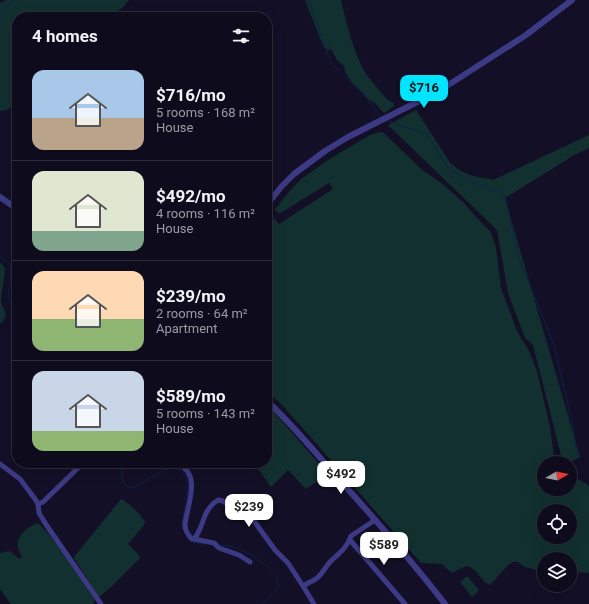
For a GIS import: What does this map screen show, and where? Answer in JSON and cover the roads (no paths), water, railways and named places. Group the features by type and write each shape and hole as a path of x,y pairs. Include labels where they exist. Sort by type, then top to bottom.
{"street":[{"path":"272,199 294,174 325,151 348,137 439,91 526,35 572,0"},
{"path":"0,197 12,205"},
{"path":"272,406 407,556 445,604"},
{"path":"0,464 20,479 35,499 38,504 39,513 47,526 101,604"},
{"path":"38,504 43,502 78,468"},
{"path":"184,468 189,474 192,486 185,525 188,534 192,539 216,545 239,555 250,562"},
{"path":"194,539 206,511 216,501 223,501 237,512 254,521 275,550 288,563 314,604"},
{"path":"303,586 322,574 328,564 350,540 351,536 375,520"},
{"path":"350,540 404,604"}],"waterway":[{"path":"0,13 15,0"},
{"path":"308,0 331,63 340,72"},
{"path":"345,77 364,94 380,117"},
{"path":"386,120 428,135 447,166 454,172 478,185 499,191 505,196 519,258 554,345 573,427 577,454 580,459"},
{"path":"0,257 10,264 11,271 8,299 12,305"},
{"path":"121,468 123,483 126,486 131,487 139,485 158,473 171,468"},
{"path":"171,468 177,469 183,473 187,480 188,492 182,526 183,529"},
{"path":"187,538 194,543 208,544"},
{"path":"219,545 233,547 246,552 258,559 275,574 278,585 274,593 262,604"}]}
